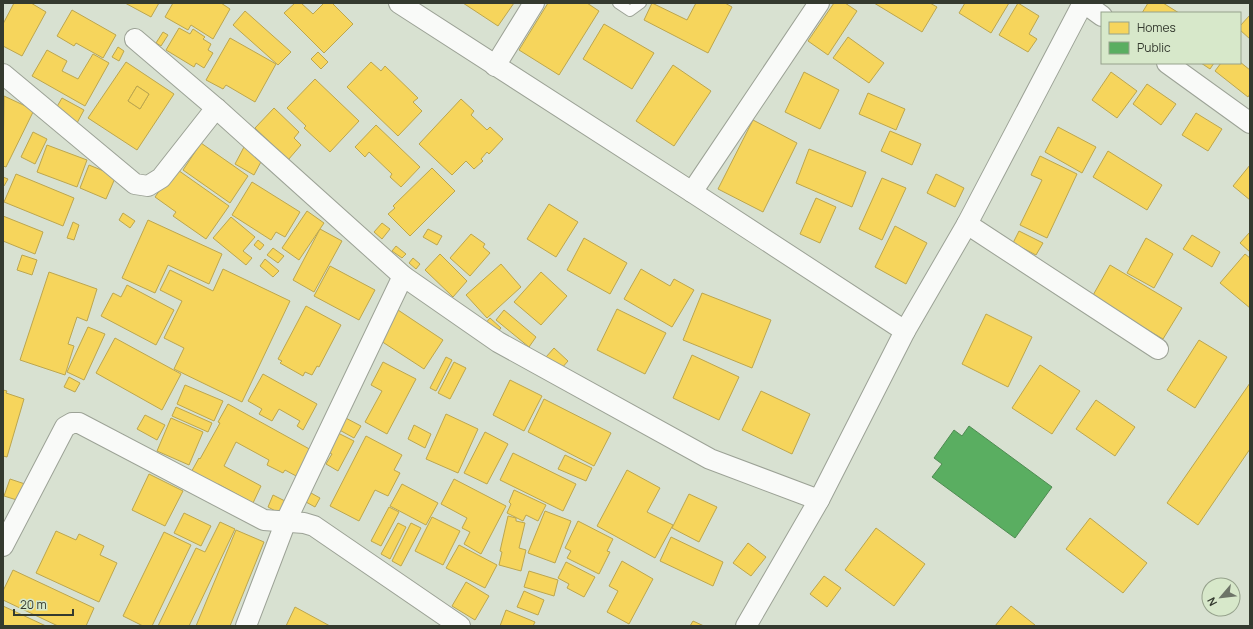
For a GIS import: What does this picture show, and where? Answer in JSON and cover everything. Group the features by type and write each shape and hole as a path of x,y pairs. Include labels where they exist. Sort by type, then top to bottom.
{"street":[{"path":"399,3 905,331"},
{"path":"495,66 534,3"},
{"path":"692,192 820,3"},
{"path":"746,626 819,500 905,331 967,224 1083,3 1101,15"},
{"path":"135,38 216,108 403,276 498,342 710,460 819,500"},
{"path":"1168,64 1250,124"},
{"path":"3,74 135,184 148,186 161,178 216,108"},
{"path":"967,224 1158,349"},
{"path":"246,626 286,522 403,276"},
{"path":"3,546 65,427 79,423 264,520 304,523 314,526 460,626"}],"lane":[{"path":"618,3 630,11 641,3"}],"building: Homes":[{"path":"14,3 31,3 46,12 22,56 3,46 3,24"},
{"path":"125,3 159,3 151,17"},
{"path":"173,3 221,3 230,9 213,39 191,25 188,30 165,17"},
{"path":"295,3 301,3 313,14 324,3 332,3 353,24 324,53 284,13"},
{"path":"463,3 514,3 498,26"},
{"path":"548,3 587,3 599,11 559,75 519,50"},
{"path":"652,3 687,20 696,3 725,3 732,7 708,53 644,20"},
{"path":"834,3 845,3 857,11 828,55 808,41"},
{"path":"874,3 930,3 937,7 922,32"},
{"path":"965,3 1009,3 991,33 959,13"},
{"path":"1018,3 1039,16 1029,34 1037,39 1028,52 999,35"},
{"path":"1148,3 1163,3 1177,12 1143,12"},
{"path":"72,10 116,35 103,58 76,43 74,46 57,36"},
{"path":"245,11 291,52 278,65 233,25"},
{"path":"1250,15 1250,39 1241,31 1241,25"},
{"path":"604,24 654,53 632,89 583,59"},
{"path":"179,28 190,34 193,29 205,37 203,39 211,44 208,50 213,53 204,68 196,63 194,67 166,50"},
{"path":"163,32 168,35 161,46 156,43"},
{"path":"848,37 884,63 869,83 833,58"},
{"path":"230,38 276,64 255,102 226,85 223,89 206,80"},
{"path":"118,47 124,51 119,61 112,57"},
{"path":"47,50 67,61 62,71 78,79 93,54 109,63 85,106 32,76"},
{"path":"318,52 328,62 321,69 311,59"},
{"path":"126,62 174,94 137,150 88,118","holes":["137,86 149,94 140,109 128,101"]},
{"path":"371,62 381,71 385,66 418,98 413,102 422,111 398,136 347,87"},
{"path":"1241,63 1250,70 1250,94 1248,97 1215,71 1220,64"},
{"path":"1202,64 1213,64 1210,69"},
{"path":"673,65 711,91 674,146 636,121"},
{"path":"804,72 839,90 820,129 785,112"},
{"path":"1111,72 1137,91 1117,118 1092,100"},
{"path":"315,79 359,121 330,152 304,128 306,126 287,108"},
{"path":"1147,84 1176,104 1161,125 1133,104"},
{"path":"137,86 149,94 140,109 128,101"},
{"path":"868,93 905,109 896,130 859,114"},
{"path":"4,96 34,110 6,167 3,166"},
{"path":"62,98 84,110 77,123 55,110"},
{"path":"461,99 474,111 471,115 487,130 490,127 503,139 489,154 487,152 481,159 483,161 474,169 466,161 452,175 419,144"},
{"path":"274,108 299,132 294,138 301,145 288,160 255,128"},
{"path":"1196,113 1222,129 1208,151 1182,135"},
{"path":"753,120 797,143 763,212 718,189"},
{"path":"376,125 420,167 401,187 390,177 392,174 369,152 365,157 355,147"},
{"path":"1058,127 1096,147 1082,173 1045,152"},
{"path":"890,131 921,144 912,165 881,151"},
{"path":"33,132 47,139 35,164 21,157"},
{"path":"201,143 248,176 230,203 183,170"},
{"path":"47,145 87,160 77,187 37,172"},
{"path":"244,147 263,158 254,175 235,164"},
{"path":"809,149 866,172 852,207 796,183"},
{"path":"1108,151 1162,185 1147,210 1093,177"},
{"path":"1040,156 1077,174 1047,238 1020,225 1042,180 1031,175"},
{"path":"89,165 116,176 106,199 80,188"},
{"path":"1250,165 1250,200 1233,186"},
{"path":"175,168 229,206 206,239 173,216 176,212 155,197"},
{"path":"432,168 455,191 410,236 388,214 395,208 393,206"},
{"path":"16,174 74,198 63,226 4,202"},
{"path":"936,174 964,188 955,207 927,193"},
{"path":"3,177 8,179 4,186 3,186"},
{"path":"882,178 906,188 882,240 859,229"},
{"path":"252,182 300,212 285,237 276,232 271,240 232,215"},
{"path":"816,198 836,207 820,243 800,234"},
{"path":"549,204 578,222 556,257 527,239"},
{"path":"307,211 324,223 299,260 282,248"},
{"path":"123,213 135,221 130,228 119,220"},
{"path":"3,216 43,232 35,254 3,241"},
{"path":"231,217 255,237 243,251 252,258 246,265 213,238"},
{"path":"148,220 222,254 209,284 168,265 155,293 122,278"},
{"path":"73,222 79,225 74,240 67,238"},
{"path":"382,223 390,229 382,239 374,232"},
{"path":"895,226 927,243 906,284 875,267"},
{"path":"320,229 342,241 314,292 293,280"},
{"path":"428,229 442,236 437,245 423,237"},
{"path":"1019,231 1043,243 1036,255 1013,243"},
{"path":"1250,232 1250,252 1240,243"},
{"path":"471,234 485,244 483,247 490,253 470,276 450,258"},
{"path":"1192,235 1220,252 1212,267 1183,249"},
{"path":"584,238 627,263 610,294 567,270"},
{"path":"1146,238 1173,254 1154,288 1127,273"},
{"path":"258,240 264,245 260,250 254,245"},
{"path":"396,246 406,254 402,258 392,251"},
{"path":"273,248 284,256 278,263 267,255"},
{"path":"440,254 467,281 453,297 425,270"},
{"path":"1245,254 1250,258 1250,308 1220,283"},
{"path":"22,255 37,260 32,275 17,270"},
{"path":"413,258 420,264 416,269 409,263"},
{"path":"265,259 279,271 273,277 260,266"},
{"path":"501,264 521,287 487,318 466,295"},
{"path":"1110,265 1182,308 1163,339 1092,297"},
{"path":"330,266 375,290 359,320 314,296"},
{"path":"223,269 290,301 242,402 174,369 184,348 164,338 182,301 160,290 170,270 213,291"},
{"path":"641,269 670,286 674,279 694,290 672,327 624,299"},
{"path":"49,272 97,289 87,321 77,317 68,344 74,346 65,375 20,360"},
{"path":"541,272 567,296 541,325 514,302"},
{"path":"127,285 174,310 156,345 101,316 113,293 121,297"},
{"path":"702,293 771,320 752,368 683,340"},
{"path":"306,306 341,325 319,367 317,366 312,375 305,372 303,376 280,363 282,361 278,359"},
{"path":"395,308 443,340 424,369 381,341"},
{"path":"617,309 666,333 645,374 597,350"},
{"path":"504,310 536,337 529,347 496,320"},
{"path":"986,314 1032,337 1008,387 962,364"},
{"path":"490,318 501,328 496,334 484,325"},
{"path":"88,327 105,334 84,380 67,372"},
{"path":"115,338 181,374 162,410 96,373"},
{"path":"1199,340 1227,357 1195,408 1167,390"},
{"path":"554,348 568,361 561,369 546,357"},
{"path":"692,355 739,377 719,420 673,398"},
{"path":"446,357 452,360 436,391 430,388"},
{"path":"383,362 416,379 387,434 365,422 382,391 371,385"},
{"path":"454,362 466,368 450,399 438,393"},
{"path":"1040,365 1080,391 1052,434 1012,408"},
{"path":"263,374 317,404 303,430 297,426 300,421 279,409 272,421 259,414 262,409 248,401"},
{"path":"69,377 80,383 75,392 64,387"},
{"path":"510,380 542,396 524,431 493,415"},
{"path":"1250,383 1250,449 1198,525 1167,503"},
{"path":"185,385 223,401 214,421 177,404"},
{"path":"3,390 7,391 6,393 24,399 7,457 3,456"},
{"path":"761,391 810,414 792,454 742,430"},
{"path":"544,399 611,433 594,466 528,432"},
{"path":"1096,400 1135,427 1115,456 1076,429"},
{"path":"228,404 313,451 298,477 285,470 283,473 267,465 269,460 236,442 224,466 261,486 253,503 218,484 215,490 189,476 220,423 218,422"},
{"path":"176,407 212,423 208,432 172,416"},
{"path":"446,414 478,429 458,473 426,459"},
{"path":"145,415 165,425 157,440 137,429"},
{"path":"340,415 361,426 354,438 334,427"},
{"path":"171,418 203,432 189,465 157,451"},
{"path":"414,425 431,434 425,448 408,439"},
{"path":"334,431 354,441 338,471 326,464 332,454 326,451"},
{"path":"485,432 508,444 487,484 464,473"},
{"path":"366,436 402,455 394,470 400,473 388,496 375,490 359,521 330,506"},
{"path":"513,453 576,484 563,511 500,480"},
{"path":"565,455 592,468 586,481 558,469"},
{"path":"627,470 660,488 647,512 673,525 655,558 597,526"},
{"path":"149,474 183,491 165,526 132,510"},
{"path":"10,479 25,484 20,501 4,496"},
{"path":"454,479 506,506 481,554 464,544 470,532 462,528 467,518 441,504"},
{"path":"402,484 438,503 426,525 390,506"},
{"path":"514,490 546,505 538,521 526,515 523,521 507,513 511,504 509,502"},
{"path":"311,493 320,498 315,507 306,502"},
{"path":"689,494 717,507 699,542 672,528"},
{"path":"273,495 287,502 281,514 268,507"},
{"path":"389,507 399,512 381,546 371,541"},
{"path":"545,511 571,521 555,563 528,553"},
{"path":"184,513 211,526 201,546 174,533"},
{"path":"508,516 516,518 516,521 525,523 519,548 526,550 521,571 499,565 502,552 500,551"},
{"path":"432,517 460,531 443,565 415,551"},
{"path":"1090,518 1147,563 1123,593 1066,549"},
{"path":"578,521 613,539 607,551 610,552 599,574 567,558 571,551 565,548"},
{"path":"220,522 235,529 189,626 158,626 196,548 205,552"},
{"path":"398,523 406,527 390,559 381,554"},
{"path":"411,523 421,528 401,566 392,561"},
{"path":"876,528 925,564 894,606 845,570"},
{"path":"236,530 264,542 230,626 196,626"},
{"path":"56,531 76,540 79,534 104,546 100,555 117,563 99,602 36,573"},
{"path":"164,532 191,545 152,626 143,626 123,616"},
{"path":"671,537 723,562 713,586 660,561"},
{"path":"748,543 766,557 751,576 733,563"},
{"path":"459,545 497,565 485,588 446,568"},
{"path":"622,561 653,579 629,624 607,612 618,591 609,586"},
{"path":"566,562 595,577 584,597 567,588 569,584 558,578"},
{"path":"13,570 94,608 86,626 58,626 3,600 3,591"},
{"path":"529,571 558,580 554,596 524,587"},
{"path":"824,576 841,588 827,607 810,594"},
{"path":"466,582 489,596 475,620 452,606"},
{"path":"524,591 544,600 538,615 517,607"},
{"path":"3,606 46,626 3,626"},
{"path":"1011,606 1035,625 995,626"},
{"path":"295,607 330,626 286,626"},
{"path":"506,610 535,622 533,626 500,626"},
{"path":"693,621 704,626 690,626"}],"building: Public":[{"path":"969,426 1052,487 1015,538 932,477 942,464 934,458 954,430 962,436"}]}
